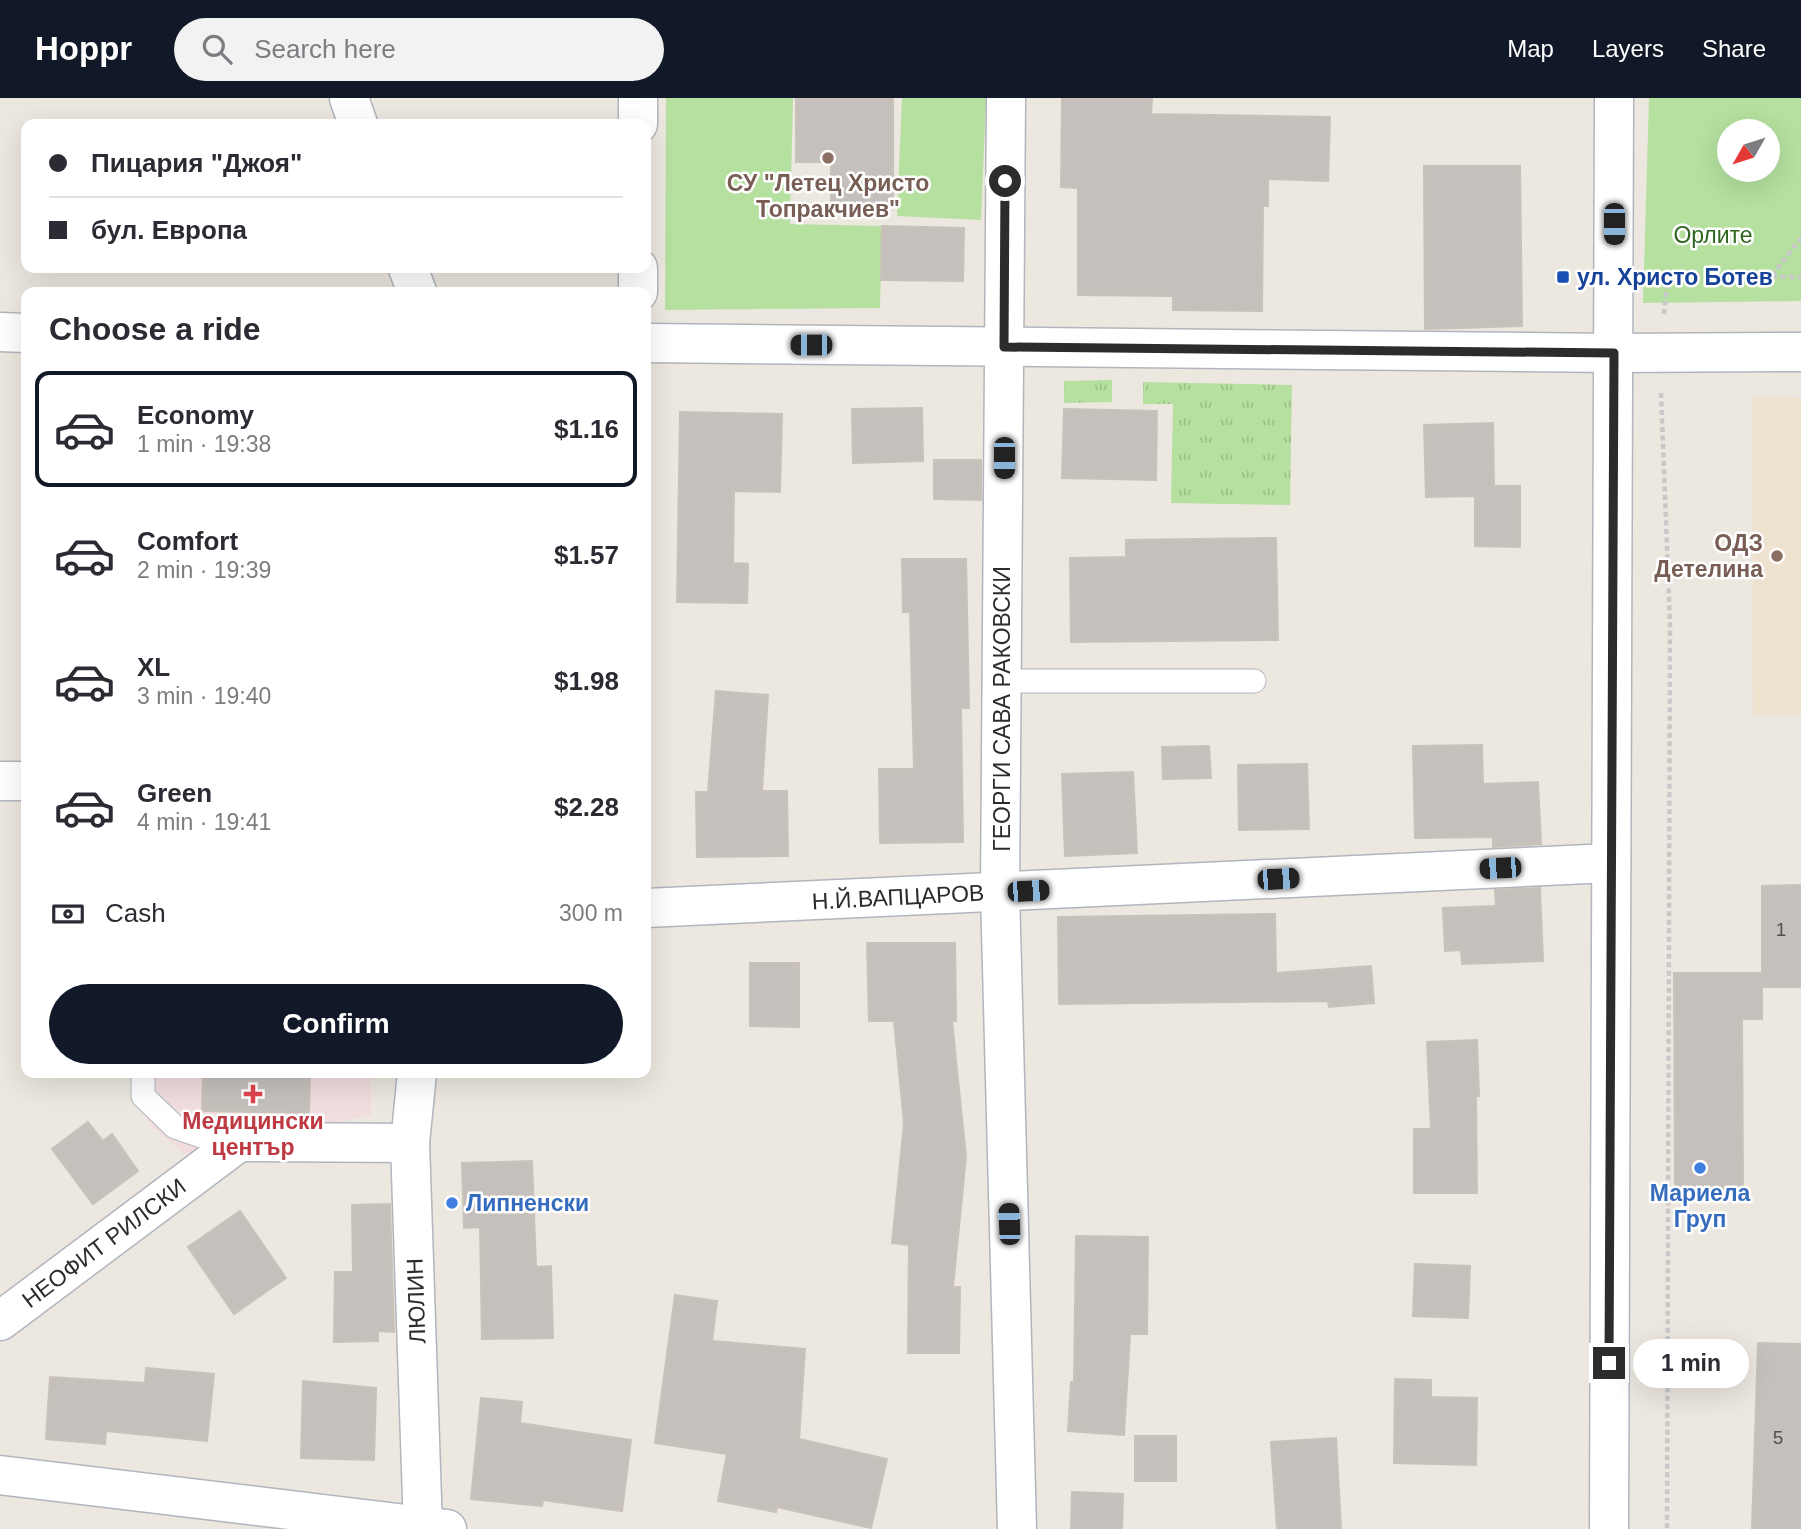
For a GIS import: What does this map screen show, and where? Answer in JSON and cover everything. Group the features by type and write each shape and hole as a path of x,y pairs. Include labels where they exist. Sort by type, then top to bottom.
{"street":[{"path":"349,98 356,119"},
{"path":"638,98 638,119"},
{"name":"ГЕОРГИ САВА РАКОВСКИ","path":"1006,98 1000,892 1017,1529"},
{"path":"1609,1529 1614,98"},
{"path":"0,332 21,333"},
{"path":"651,343 1614,353 1801,352"},
{"path":"0,781 21,781"},
{"name":"Н.Й.ВАПЦАРОВ","path":"651,908 1611,863"},
{"name":"ЛЮЛИН","path":"417,1078 411,1143 431,1528"},
{"path":"239,1142 411,1143"},
{"name":"НЕОФИТ РИЛСКИ","path":"0,1321 239,1142"},
{"path":"0,1475 431,1528"}],"lane":[{"path":"1002,681 1254,681"},
{"path":"143,1078 143,1096 176,1128 201,1136 239,1142"}],"path":[{"path":"1772,276 1801,238"},
{"path":"1614,274 1801,277"},
{"path":"1667,1529 1670,623 1662,458 1661,353 1668,275"}],"shaded area":[{"name":"ОДЗ Детелина","path":"1752,397 1801,398 1801,715 1753,715"},
{"name":"Медицински център","path":"128,1078 371,1078 371,1115 184,1154 149,1124"}],"green space":[{"path":"666,98 793,98 790,224 882,226 880,308 665,310"},
{"path":"902,98 986,98 981,220 897,216"},
{"name":"Орлите","path":"1649,98 1801,98 1801,301 1643,303"},
{"path":"1112,380 1112,402 1064,403 1064,381"},
{"path":"1143,382 1292,385 1290,505 1171,503 1173,404 1143,404"}],"building":[{"path":"796,98 893,98 893,207 831,207 831,162 796,162"},
{"path":"1062,98 1152,98 1151,114 1330,117 1328,181 1268,179 1268,206 1263,206 1262,311 1173,310 1173,296 1078,295 1078,188 1061,187"},
{"path":"1424,166 1520,166 1522,326 1425,329"},
{"path":"882,226 964,228 963,281 881,280"},
{"path":"922,408 923,461 853,463 852,409"},
{"path":"1064,409 1157,411 1156,480 1062,478"},
{"path":"680,412 782,414 780,492 734,491 733,563 748,564 747,603 677,602"},
{"path":"1493,423 1494,486 1520,486 1520,547 1475,546 1475,496 1426,497 1424,425"},
{"path":"934,460 981,460 981,500 934,499"},
{"path":"1276,538 1278,640 1071,642 1070,558 1126,557 1126,540"},
{"path":"902,559 966,559 969,708 961,708 963,842 880,843 879,769 914,769 910,612 903,612"},
{"path":"716,691 768,695 762,791 787,791 788,856 697,857 696,792 708,792"},
{"path":"1482,745 1483,784 1538,782 1541,844 1493,847 1493,837 1415,838 1413,746"},
{"path":"1209,746 1211,778 1163,779 1162,747"},
{"path":"1307,764 1309,829 1239,830 1238,765"},
{"path":"1133,772 1137,853 1065,856 1062,774"},
{"path":"1801,885 1801,987 1762,987 1762,1019 1742,1019 1743,1192 1675,1192 1674,973 1762,973 1762,886"},
{"path":"1540,888 1543,961 1462,964 1461,950 1445,951 1443,908 1496,906 1495,890"},
{"path":"1275,914 1276,973 1371,966 1374,1003 1329,1007 1328,1001 1059,1004 1058,917"},
{"path":"867,943 955,943 956,1021 952,1021 966,1157 953,1287 960,1287 959,1353 908,1353 909,1245 892,1243 904,1123 894,1021 869,1021"},
{"path":"750,963 799,963 799,1027 750,1026"},
{"path":"1477,1040 1477,1193 1414,1193 1414,1129 1431,1129 1427,1042"},
{"path":"203,1078 310,1078 309,1113 202,1111"},
{"path":"88,1122 103,1141 112,1134 138,1171 93,1204 52,1149"},
{"path":"532,1161 536,1267 551,1266 553,1338 482,1339 480,1227 464,1228 462,1163"},
{"path":"390,1204 394,1332 378,1331 378,1341 334,1342 335,1272 353,1272 352,1205"},
{"path":"240,1211 286,1278 234,1314 188,1247"},
{"path":"1076,1236 1148,1237 1147,1334 1130,1334 1124,1435 1068,1431 1071,1382 1074,1382"},
{"path":"1415,1264 1470,1266 1468,1318 1413,1316"},
{"path":"675,1295 717,1301 712,1341 805,1349 799,1439 887,1459 871,1528 777,1507 776,1512 718,1501 727,1454 655,1443"},
{"path":"1758,1343 1801,1344 1801,1529 1752,1529"},
{"path":"146,1368 214,1374 207,1441 106,1431 105,1444 46,1439 50,1377 145,1383"},
{"path":"1395,1379 1431,1380 1431,1397 1477,1398 1476,1465 1394,1463"},
{"path":"303,1381 376,1388 374,1460 301,1458"},
{"path":"481,1398 522,1402 520,1423 631,1440 622,1511 543,1500 542,1506 471,1499"},
{"path":"1135,1436 1176,1436 1176,1481 1135,1481"},
{"path":"1336,1438 1341,1529 1277,1529 1271,1442"},
{"path":"1072,1492 1123,1494 1122,1529 1071,1529"}],"place":[{"name":"СУ \"Летец Христо Топракчиев\"","path":"828,158"},
{"name":"ул. Христо Ботев","path":"1563,277"},
{"name":"ОДЗ Детелина","path":"1777,556"},
{"name":"Медицински център","path":"253,1094"},
{"name":"Мариела Груп","path":"1700,1168"},
{"name":"Липненски","path":"452,1203"}],"route":[{"path":"1005,181 1004,347 1614,353 1609,1363"}]}
